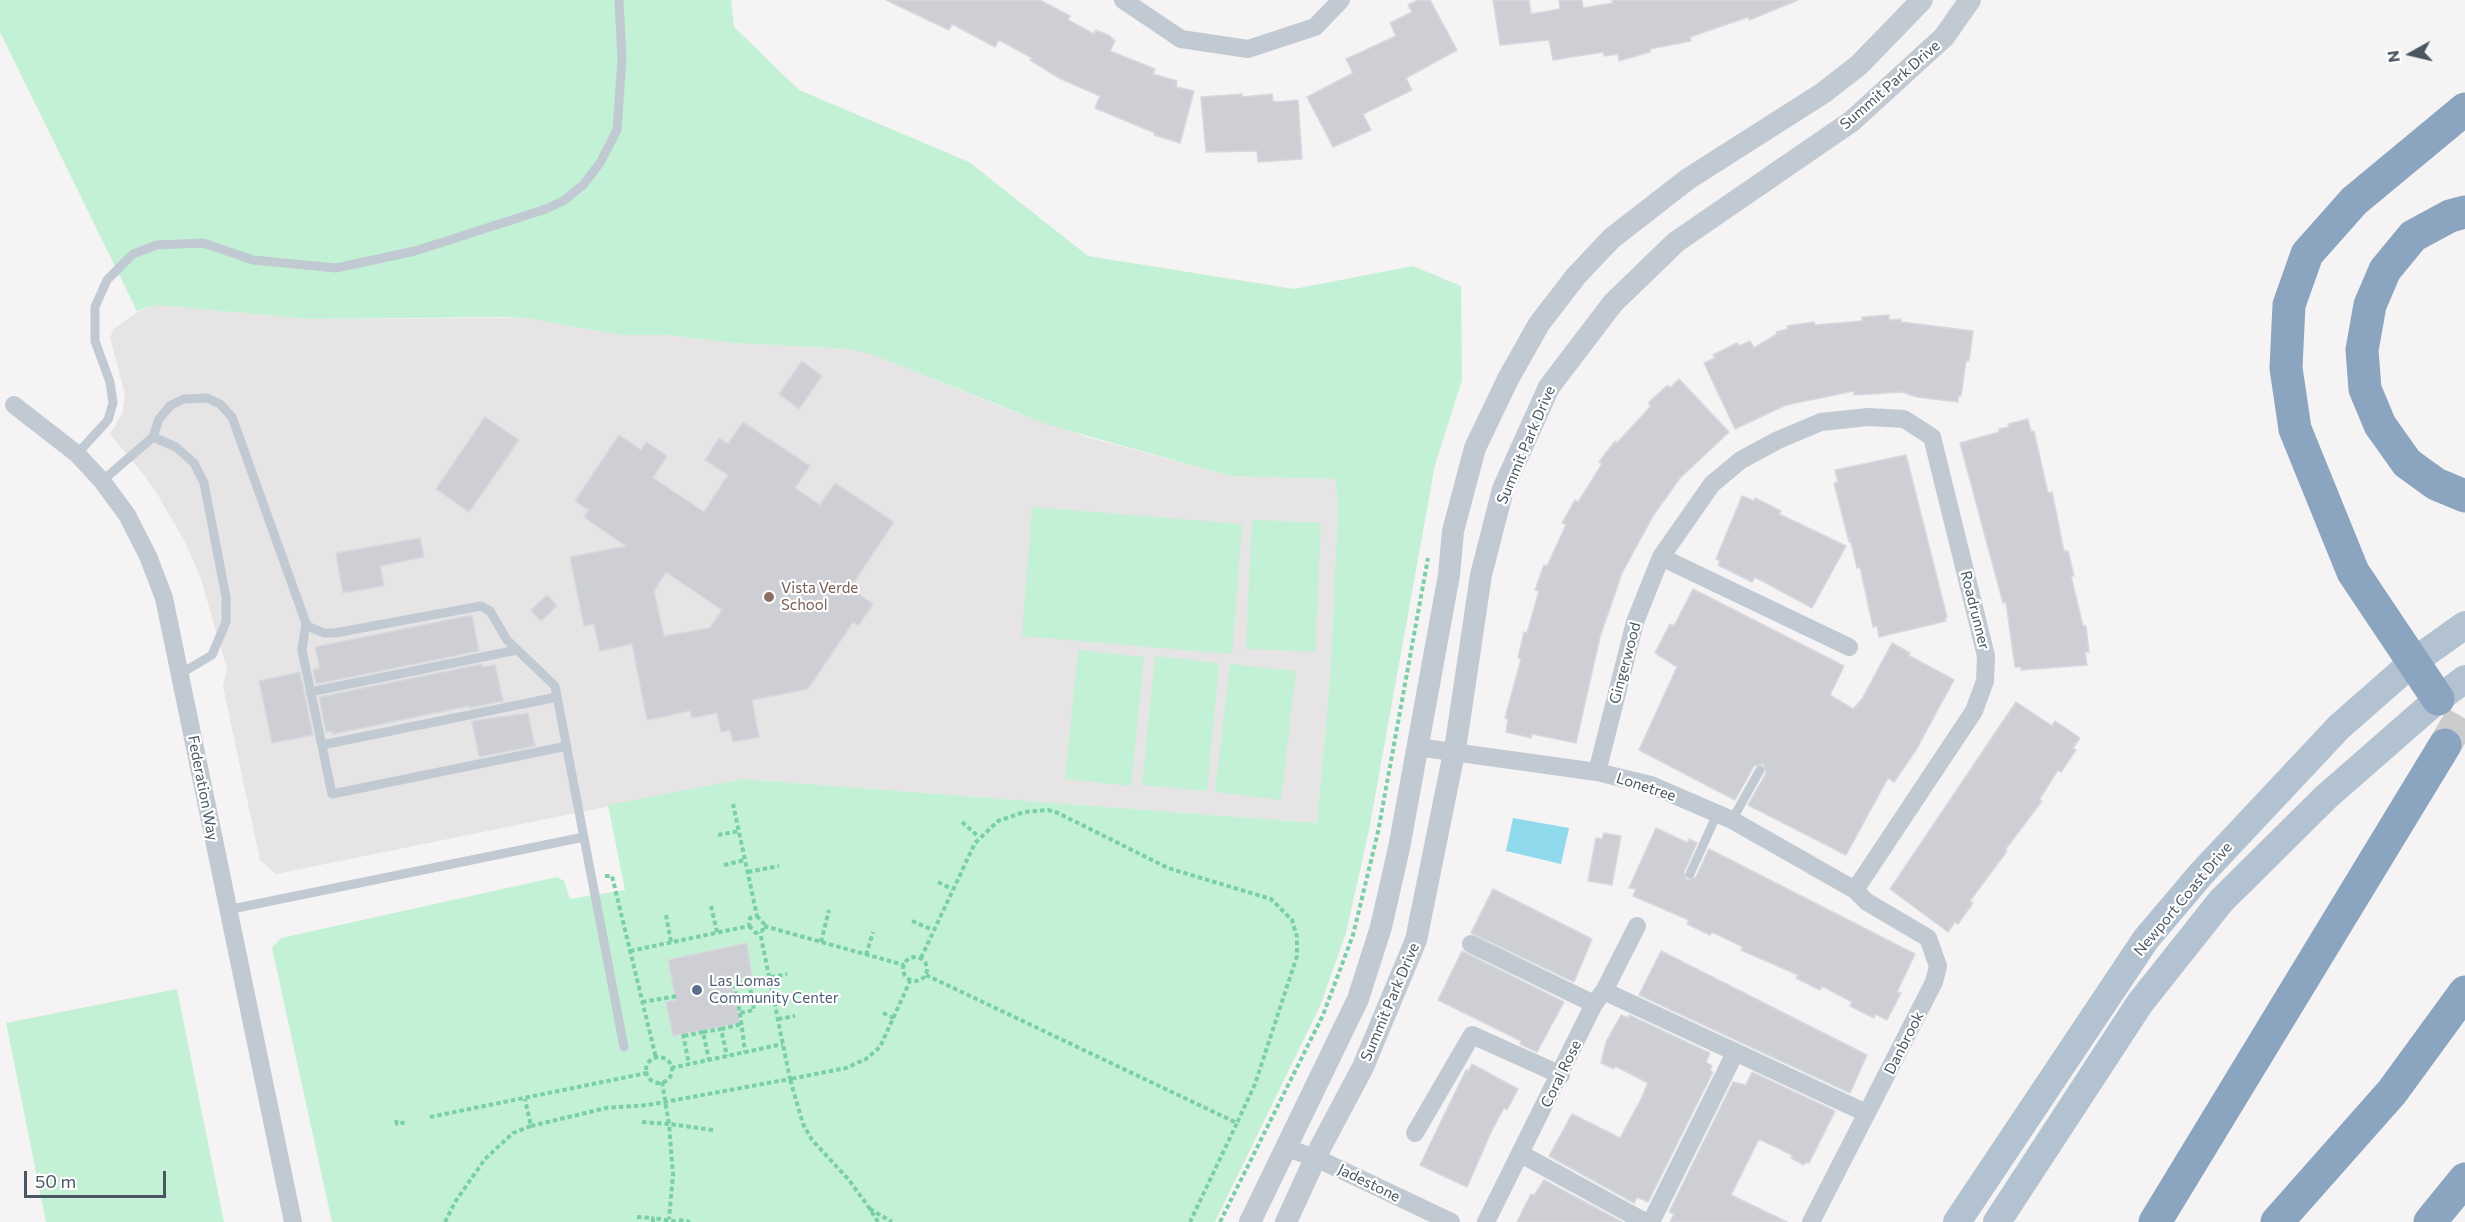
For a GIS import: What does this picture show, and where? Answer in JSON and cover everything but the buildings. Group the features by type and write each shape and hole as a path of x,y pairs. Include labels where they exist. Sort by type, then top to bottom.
{"highway":[{"path":"2438,699 2353,572 2295,429 2286,368 2289,305 2307,254 2354,201 2465,109"},
{"path":"2465,212 2450,216 2413,236 2385,270 2370,305 2362,350 2365,389 2380,425 2408,463 2436,484 2465,496"},
{"path":"2155,1222 2445,745"},
{"path":"2277,1222 2392,1092 2465,992"},
{"path":"2430,1222 2465,1179"}],"main road":[{"name":"Newport Coast Drive","path":"1957,1222 2146,939 2269,800 2339,727 2413,662 2465,625"},
{"name":"Newport Coast Drive","path":"1997,1222 2140,1003 2221,901 2326,797 2438,699 2465,679"}],"street":[{"path":"1123,0 1181,39 1248,49 1316,27 1341,0"},
{"name":"Summit Park Drive","path":"1250,1222 1358,999 1381,927 1399,849 1449,575 1453,531 1475,448 1508,379 1539,324 1576,276 1646,210 1732,150 1823,93 1859,65 1922,0"},
{"name":"Summit Park Drive","path":"1286,1222 1363,1067 1416,940 1454,752 1480,574 1503,489 1549,387 1613,303 1676,242 1852,121 1944,37 1970,0"},
{"name":"Federation Way","path":"14,405 77,454 102,481 127,515 148,556 164,598 293,1222"},
{"name":"Gingerwood","path":"1597,772 1635,622 1662,557 1712,484 1741,460 1778,440 1821,422 1868,417 1904,419"},
{"name":"Roadrunner","path":"1855,890 1974,711 1985,681 1986,656 1932,437 1904,419"},
{"path":"1662,557 1849,647"},
{"name":"Lonetree","path":"1417,747 1597,772 1651,785 1724,817 1855,890"},
{"name":"Danbrook","path":"1810,1222 1930,991 1938,966 1928,938 1867,902 1855,890"},
{"name":"Coral Rose","path":"1486,1222 1637,926"},
{"path":"1471,944 1735,1053 1866,1113"},
{"path":"1415,1133 1472,1035 1561,1075"},
{"path":"1651,1222 1735,1053"},
{"name":"Jadestone","path":"1286,1148 1316,1158 1451,1222"},
{"path":"1521,1154 1645,1222"}],"lane":[{"path":"77,454 108,420 113,403 110,382 95,341 95,307 107,280 133,254 157,245 203,243 253,260 336,268 415,251 546,208 563,201 583,185 600,163 617,130 622,59 619,0"},
{"path":"102,481 153,436 159,419 171,405 184,399 207,398 220,404 232,417 307,626 302,650 332,794 567,746"},
{"path":"153,436 176,447 194,462 204,483 226,597 226,622 212,655 180,674"},
{"path":"307,626 324,633 335,633 481,606 490,611 507,640 555,686 624,1047"},
{"path":"310,692 517,650"},
{"path":"322,745 557,697"},
{"path":"1690,874 1724,817 1760,770"},
{"path":"227,910 584,837"}],"path":[{"path":"733,804 757,916"},
{"path":"921,958 952,889 979,837 1005,817 1048,810 1081,823 1113,843 1168,868 1208,882 1264,896 1287,913 1298,937 1297,957 1255,1084 1190,1222"},
{"path":"962,822 979,837"},
{"path":"718,836 739,831"},
{"path":"724,865 745,860"},
{"path":"748,872 779,866"},
{"path":"605,876 612,876 656,1058"},
{"path":"938,882 952,889"},
{"path":"711,906 717,932"},
{"path":"821,942 830,910"},
{"path":"666,915 672,942"},
{"path":"749,926 752,916 762,919 764,926 760,932 790,1079 803,1124 812,1140 849,1180 878,1222"},
{"path":"912,921 933,930"},
{"path":"630,951 749,926"},
{"path":"749,926 754,932 760,932"},
{"path":"764,926 904,965"},
{"path":"866,955 873,932"},
{"path":"910,981 903,972 904,965 909,959 921,958"},
{"path":"910,981 921,980 926,975 926,964 921,958"},
{"path":"719,987 787,974"},
{"path":"926,975 1238,1123"},
{"path":"740,1013 754,1010 749,981"},
{"path":"445,1222 455,1202 485,1159 513,1133 531,1126 606,1108 665,1102 846,1068 866,1059 879,1047 910,981"},
{"path":"734,984 745,1052"},
{"path":"642,1002 678,996"},
{"path":"884,1013 894,1018"},
{"path":"778,1019 795,1016"},
{"path":"689,1064 683,1035 742,1024"},
{"path":"721,1029 727,1056"},
{"path":"703,1032 709,1060"},
{"path":"671,1068 783,1044"},
{"path":"656,1058 666,1060 671,1068 668,1078 662,1082 653,1082 647,1073 648,1063 656,1058"},
{"path":"430,1117 647,1073"},
{"path":"662,1082 669,1124 673,1175 669,1219"},
{"path":"525,1099 531,1126"},
{"path":"396,1120 397,1124 408,1122"},
{"path":"642,1122 714,1130"},
{"path":"870,1209 892,1222"},
{"path":"637,1217 690,1222"}],"shaded area":[{"name":"Vista Verde School","path":"156,305 309,319 526,318 621,335 668,335 733,343 850,349 873,355 1012,411 1087,437 1230,476 1335,479 1338,507 1330,679 1317,823 743,779 276,874 260,860 223,686 227,669 200,576 185,542 159,497 145,476 110,434 122,414 125,395 110,337 114,329 137,312"}],"green space":[{"path":"0,0 731,0 734,27 799,90 969,162 1088,256 1294,289 1413,266 1461,286 1462,380 1435,465 1369,830 1346,933 1320,1006 1215,1222 332,1222 272,948 281,938 557,877 564,881 570,899 625,890 608,805 743,779 1317,823 1330,679 1338,507 1335,479 1230,476 1049,425 873,355 850,349 733,343 668,335 621,335 526,318 309,319 156,305 137,311 0,32"},
{"path":"1032,507 1242,524 1232,654 1022,636"},
{"path":"1252,520 1321,523 1315,652 1246,649"},
{"path":"1078,650 1144,657 1131,786 1065,779"},
{"path":"1155,656 1219,663 1207,791 1142,785"},
{"path":"1230,664 1296,671 1281,800 1215,792"},
{"path":"177,989 224,1222 46,1222 6,1023"}],"water":[{"path":"1513,818 1569,828 1561,864 1506,851"}],"tunnel":[{"path":"2445,745 2465,711"}],"place":[{"name":"Vista Verde School","path":"769,597"},
{"name":"Las Lomas Community Center","path":"697,990"}]}
